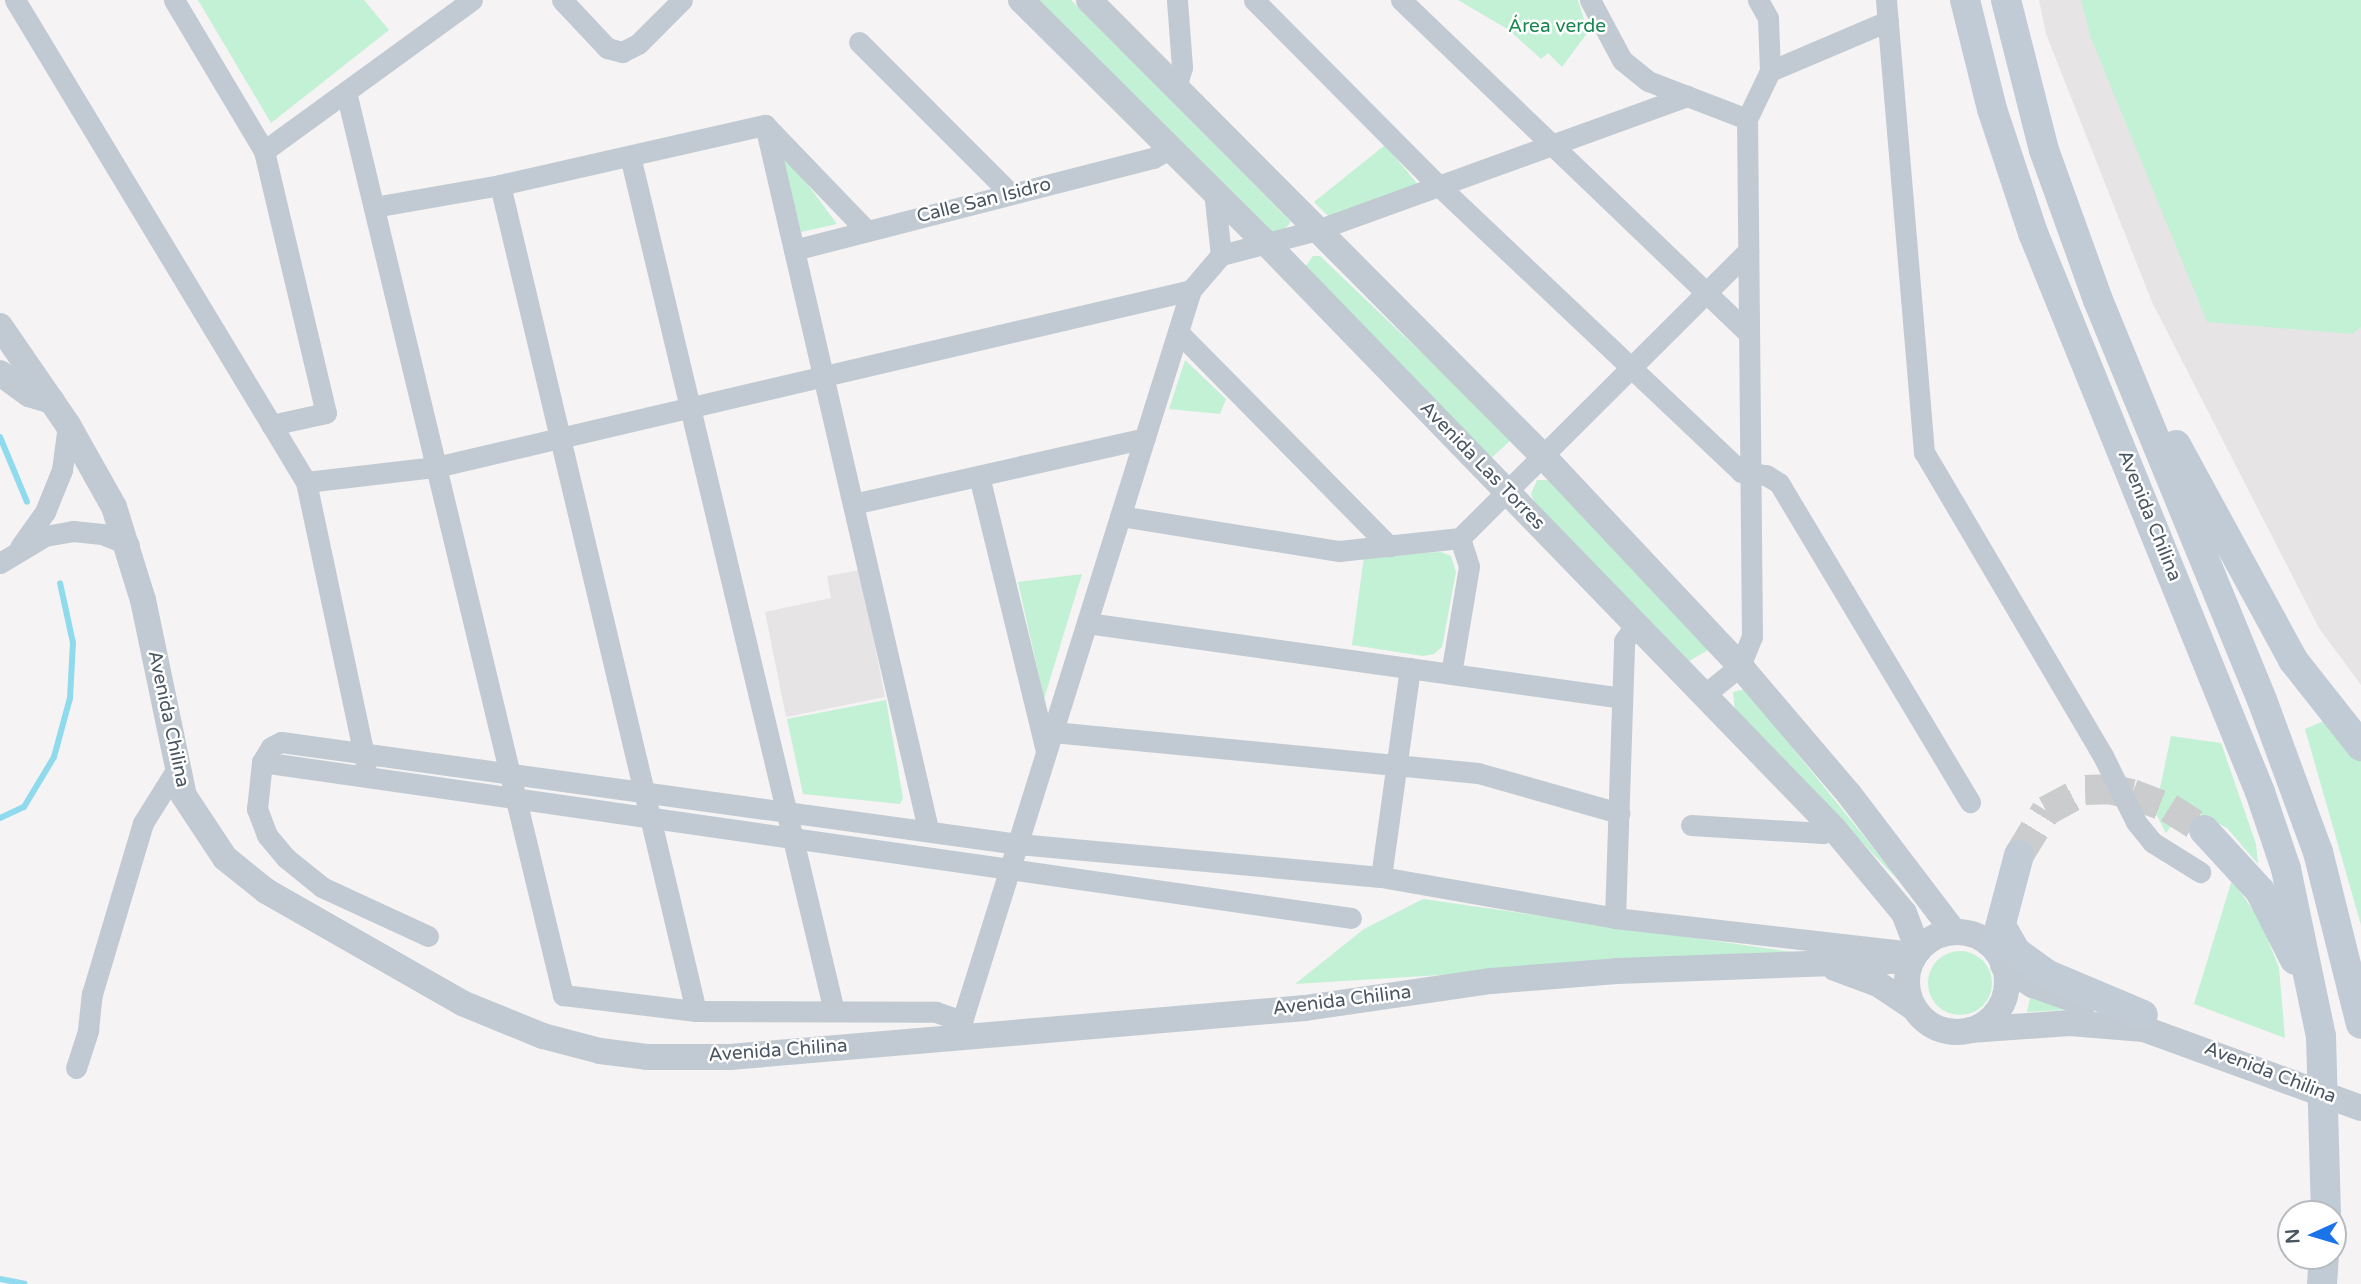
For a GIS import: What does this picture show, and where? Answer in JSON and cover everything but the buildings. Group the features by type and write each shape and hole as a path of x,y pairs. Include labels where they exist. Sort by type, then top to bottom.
{"main road":[{"name":"Avenida Chilina","path":"1965,0 1992,109 2034,233 2260,792 2286,869 2319,1022"},
{"name":"Avenida Chilina","path":"2006,0 2044,150 2098,300 2302,808 2337,915 2361,1024"},
{"path":"2098,300 2293,660 2361,746"},
{"path":"2204,830 2260,891 2319,1022 2328,1168 2327,1200"},
{"path":"2019,855 1999,947 2016,952 2046,974 2143,1015"}],"street":[{"path":"15,0 306,482 369,777"},
{"path":"174,0 264,151 326,413 271,425"},
{"path":"264,151 472,0"},
{"path":"562,0 607,48 622,52 638,44 682,0"},
{"name":"Avenida Las Torres","path":"1021,0 1266,243 1834,829 1905,913 1915,954"},
{"path":"1089,0 1543,456 1740,666 1849,794 1954,932"},
{"path":"1176,87 1182,67 1177,0"},
{"path":"1254,0 1439,186 1741,472 1766,475 1779,484 1970,802"},
{"path":"1401,0 1704,294 1749,334"},
{"path":"1590,0 1622,60 1648,81 1747,119"},
{"path":"1704,695 1740,666 1752,637 1747,119 1770,71 1768,18 1758,0"},
{"path":"1770,71 1887,11 1924,452 2103,756 2136,822 2152,842 2200,872"},
{"path":"859,42 1011,194"},
{"path":"346,92 563,995 696,1011 936,1012 960,1028 1191,290 1220,255 1317,230 1687,96"},
{"path":"374,207 500,185 765,125"},
{"path":"765,125 867,231"},
{"path":"765,125 928,829"},
{"name":"Calle San Isidro","path":"794,250 1153,158 1171,148"},
{"path":"630,156 835,1011"},
{"path":"500,185 696,1011"},
{"path":"1214,191 1220,255"},
{"path":"1120,516 1339,551 1460,537 1748,251"},
{"path":"306,482 436,467 1191,290"},
{"name":"Avenida Chilina","path":"0,326 68,425 114,507 129,545 184,796 225,858 266,891 462,1003 543,1035 600,1051 647,1057 730,1057 960,1028 1305,1008 1505,980 1824,963 1915,954"},
{"path":"1178,332 1389,546"},
{"path":"0,373 29,394 52,401"},
{"path":"19,549 45,512 62,470 68,425"},
{"path":"853,504 1144,438"},
{"path":"979,475 1046,752"},
{"path":"0,563 19,549 44,537 73,531 102,534 129,545"},
{"path":"1451,674 1469,566 1460,537"},
{"path":"1087,623 1622,698"},
{"path":"1615,918 1624,641 1637,624"},
{"path":"1381,877 1410,668"},
{"path":"1053,732 1478,773 1619,813"},
{"path":"428,936 322,887 286,858 267,835 257,809 262,762 281,741 928,829 1018,844 1381,877 1615,918 1915,954"},
{"path":"262,762 1351,918"},
{"path":"76,1068 88,1030 92,994 144,823 178,767"},
{"path":"1691,825 1823,833 1834,829"},
{"path":"1954,932 1999,947 2006,978 2001,1005 1993,1016 1970,1030 1938,1029 1914,1008 1907,976 1915,954 1928,941 1954,932"},
{"name":"Avenida Chilina","path":"1824,963 1878,984 1914,1008"},
{"name":"Avenida Chilina","path":"2143,1015 2361,1095"},
{"name":"Avenida Chilina","path":"1970,1030 2070,1023 2144,1029 2361,1108"}],"shaded area":[{"path":"2039,0 2361,0 2361,685 2319,628 2152,302 2046,34"},
{"path":"860,570 885,697 786,717 765,612 831,598 827,576"}],"green space":[{"path":"198,0 364,0 389,30 271,123"},
{"path":"1036,0 1071,0 1291,222 1277,237"},
{"name":"Área verde","path":"1458,0 1578,0 1588,32 1562,67 1548,53 1541,59 1509,30"},
{"path":"2081,0 2361,0 2361,327 2352,334 2207,322 2091,38"},
{"path":"1385,145 1421,188 1331,219 1314,202"},
{"path":"780,147 837,224 801,232"},
{"path":"1313,256 1320,256 1512,439 1488,461 1305,267"},
{"path":"1185,360 1226,399 1220,414 1169,409"},
{"path":"1537,480 1553,480 1712,648 1689,661 1535,503 1531,494"},
{"path":"1441,552 1451,556 1456,572 1442,647 1434,654 1423,656 1352,645 1364,556"},
{"path":"1082,574 1044,699 1018,582"},
{"path":"1745,689 1904,886 1735,711 1733,692"},
{"path":"886,700 903,798 900,804 803,794 787,719"},
{"path":"2324,721 2361,756 2361,925 2305,729"},
{"path":"2171,736 2221,743 2256,844 2258,864 2227,828 2186,807 2166,833 2155,812"},
{"path":"2232,880 2260,920 2279,968 2285,1038 2194,1004"},
{"path":"1423,899 1799,953 1295,984 1364,929"},
{"path":"1954,951 1966,951 1983,960 1990,971 1990,995 1983,1006 1966,1015 1954,1015 1942,1010 1933,1001 1928,989 1928,977 1933,965 1942,956"},
{"path":"2032,990 2063,1010 2027,1012"}],"waterway":[{"path":"0,437 27,502"},
{"path":"0,818 24,807 54,757 70,698 73,643 60,583"},
{"path":"0,1279 25,1284"}],"tunnel":[{"path":"2019,855 2046,811 2085,790 2108,789 2132,794 2169,808 2204,830"}]}
